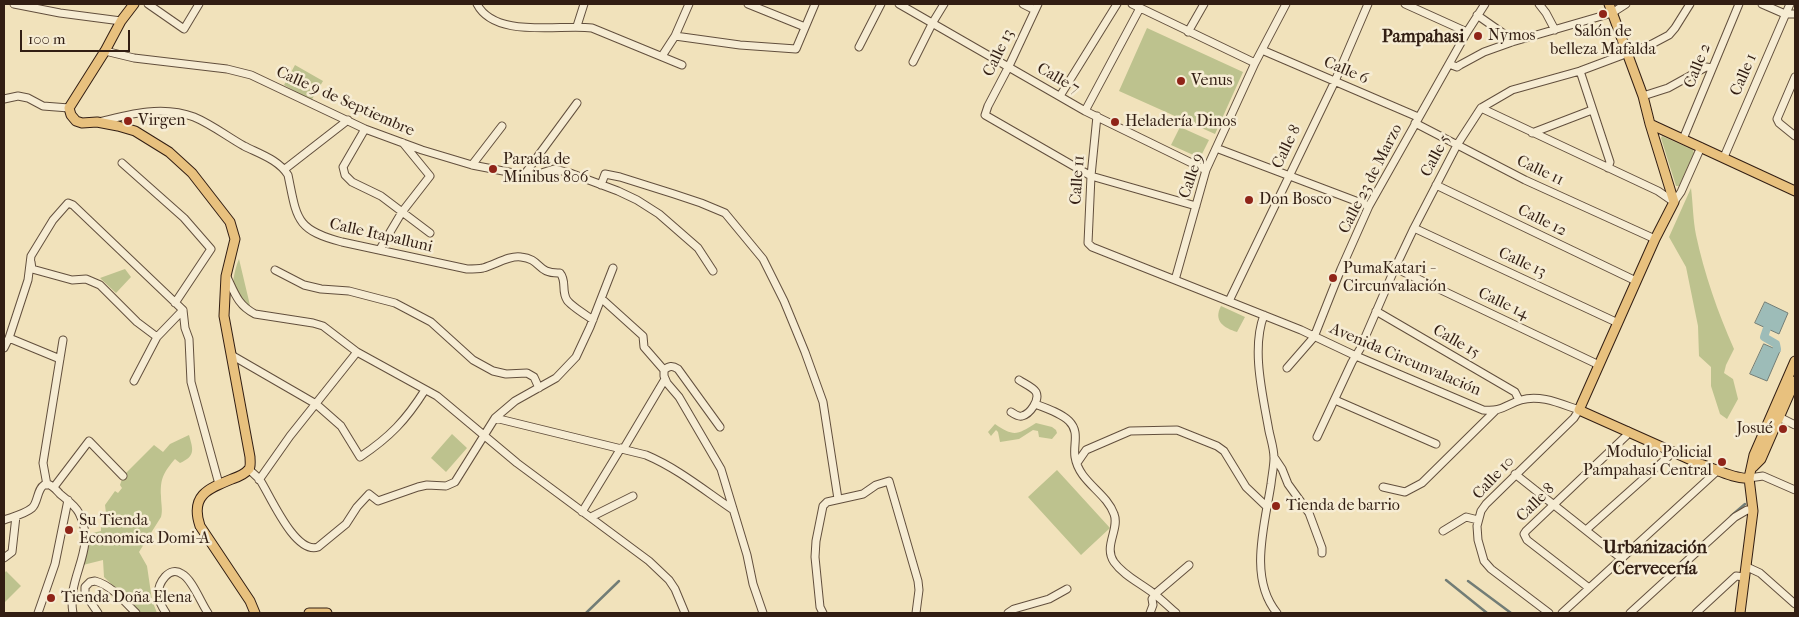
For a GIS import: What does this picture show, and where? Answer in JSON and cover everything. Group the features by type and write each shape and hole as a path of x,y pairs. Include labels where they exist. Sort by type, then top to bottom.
{"main road":[{"path":"134,4 121,21 105,51 69,108 70,115 76,121 82,123 96,122 135,131 170,152 192,173 233,228 235,238 226,276 224,316 233,356 250,457 249,469 242,475 211,488 200,499 196,514 200,526 250,601 255,613"},
{"path":"1579,410 1655,239 1674,202 1643,96 1609,4"},
{"path":"1650,124 1795,191"},
{"path":"1740,613 1754,510 1750,474 1761,459 1795,361"},
{"path":"1776,415 1795,381"},
{"name":"Avenida Circunvalación","path":"1579,410 1700,464 1737,478 1750,474"},
{"path":"309,613 327,613"}],"street":[{"path":"14,4 60,13 121,21"},
{"path":"148,4 184,29 199,4"},
{"path":"477,4 486,15 503,24 533,28 577,26 599,30 682,65"},
{"path":"577,26 584,4"},
{"path":"662,56 675,36 689,4"},
{"path":"748,4 805,27"},
{"path":"675,36 740,45 796,49 815,4"},
{"path":"860,47 881,4"},
{"name":"Calle 7","path":"899,4 1085,110 1206,170"},
{"path":"913,62 944,4"},
{"path":"1023,4 1037,7"},
{"path":"1060,96 1117,4"},
{"path":"1132,4 1255,63"},
{"path":"1188,32 1204,4"},
{"name":"Calle 9","path":"1175,280 1206,170 1255,63 1286,4"},
{"name":"Calle 8","path":"1229,300 1335,82 1368,4"},
{"path":"1405,4 1467,32"},
{"name":"Calle 23 de Marzo","path":"1287,368 1314,337 1369,206 1467,32 1485,4"},
{"path":"1539,4 1555,30"},
{"path":"1449,64 1453,66 1460,65 1484,52 1612,13 1626,4"},
{"name":"Calle 5","path":"1317,437 1414,228 1457,145 1481,108 1512,90 1580,71 1652,44 1669,35 1680,22 1690,4"},
{"name":"Calle 2","path":"1683,139 1739,4"},
{"path":"1762,4 1784,14 1795,14"},
{"name":"Calle 1","path":"1724,157 1784,14 1790,4"},
{"name":"Calle 13","path":"1037,7 985,115 1091,176"},
{"path":"1085,110 1140,8"},
{"path":"1477,16 1507,36 1512,42"},
{"name":"Calle 6","path":"1262,50 1417,120"},
{"name":"Calle 9 de Septiembre","path":"105,51 134,58 227,69 251,75 365,129 422,150 472,165 524,176 535,175 554,169 570,173 631,197 659,214 698,248 713,271"},
{"path":"1643,96 1668,88 1706,67 1712,68"},
{"path":"1580,71 1610,162 1608,168"},
{"path":"1795,77 1777,119 1778,123 1795,136"},
{"path":"4,99 18,96 28,98 43,106 69,108"},
{"path":"524,176 577,103"},
{"path":"1481,108 1658,191 1674,202 1681,192 1701,147"},
{"path":"1532,133 1592,110"},
{"path":"96,122 128,114 152,111 180,113 194,118 277,162 284,169 348,120"},
{"name":"Calle 11","path":"1089,245 1091,176 1097,116"},
{"name":"Calle 11","path":"1417,120 1457,145 1525,180 1655,239"},
{"path":"472,165 502,126"},
{"path":"365,129 343,167 343,171 352,182 381,196 430,233"},
{"path":"380,249 402,212 430,176 403,142"},
{"path":"1216,148 1369,206"},
{"path":"122,163 184,218 210,249 175,303"},
{"name":"Calle Itapalluni","path":"284,169 288,175 299,217 302,223 312,232 328,238 467,269 482,268 518,256 534,260 543,270 551,273 560,273 564,277 567,300 593,320"},
{"path":"601,185 605,174 701,202 725,213 763,259 806,352 823,402 838,499"},
{"path":"1091,176 1196,206"},
{"name":"Calle 12","path":"1436,185 1636,281"},
{"path":"4,348 28,280 31,256 54,220 68,203 73,205 183,310 185,328 189,339 191,382 219,484"},
{"name":"Calle 13","path":"1414,228 1618,323"},
{"name":"Avenida Circunvalación","path":"1089,245 1229,300 1483,410 1495,411 1528,398 1551,400 1579,410"},
{"path":"31,256 32,269 72,280 86,279 100,286 131,317 157,337"},
{"path":"249,469 260,480 287,527 306,546 314,548 318,547 346,524 368,494 378,501 427,485 451,485 455,482 495,418 515,401 556,378 576,357 602,299 613,268"},
{"name":"Calle 14","path":"1395,268 1599,365"},
{"path":"274,270 304,286 349,291 395,303 431,322 473,360 493,372 506,374 527,372 534,377 539,388"},
{"path":"226,276 235,296 247,310 255,314 313,322 331,332 358,352 437,396 517,463 649,561 669,580 685,613"},
{"path":"602,299 643,336 644,347 664,370 665,379 679,397 721,469 763,613"},
{"path":"134,382 157,337 183,310"},
{"name":"Calle 15","path":"1376,312 1514,392 1519,400"},
{"path":"1264,315 1260,324 1258,341 1260,372 1274,457 1262,548 1262,572 1266,596 1277,613"},
{"path":"8,338 60,360"},
{"path":"47,485 43,463 63,340"},
{"path":"260,480 316,404 358,352"},
{"path":"233,356 316,404 341,426 360,457 384,441 400,425 425,390"},
{"path":"664,370 669,366 674,366 678,369 720,427"},
{"path":"582,512 665,379"},
{"path":"1010,412 1023,416 1035,404 1036,393 1019,380"},
{"path":"1335,400 1436,444"},
{"path":"1035,404 1069,420 1074,428 1076,436 1075,458 1088,483 1106,500 1114,515 1115,525 1110,552 1113,561 1176,613"},
{"name":"Calle 10","path":"1548,613 1487,565 1481,556 1478,540 1478,520 1486,504 1574,418 1579,410"},
{"path":"1384,487 1405,492 1422,483 1495,411"},
{"path":"1776,415 1794,422"},
{"path":"495,418 622,448 662,461 732,510"},
{"path":"1078,463 1086,450 1130,431 1177,430 1218,446 1224,451 1246,487 1268,507"},
{"name":"Calle 8","path":"1589,588 1525,537 1526,531 1626,436 1628,431"},
{"path":"54,488 88,441 123,476"},
{"path":"1586,530 1669,456 1672,451"},
{"path":"1274,457 1282,469 1288,484 1309,513 1322,548 1322,553"},
{"path":"1562,613 1716,473 1717,469"},
{"path":"1516,474 1622,559"},
{"name":"Avenida Circunvalación","path":"1750,474 1763,476 1795,490"},
{"path":"823,613 820,608 815,557 823,506 827,502 863,494 876,485 889,481 918,581 919,590 916,613"},
{"path":"4,520 33,508 43,485 54,488 78,511 84,524 86,543 72,591 73,613"},
{"path":"591,517 633,496"},
{"path":"38,613 55,564 68,500"},
{"path":"1630,613 1735,517 1746,510 1754,510"},
{"path":"4,558 12,552 16,516"},
{"path":"1443,531 1466,517 1478,520"},
{"path":"1150,613 1153,605 1152,599 1155,594 1189,565"},
{"path":"1747,567 1760,573 1795,604"},
{"path":"166,613 160,603 159,585 163,578 170,573 180,572 189,579 199,601 208,613"},
{"path":"1696,613 1736,576 1745,577"},
{"path":"98,613 85,593 86,587 90,582 95,581 107,587 124,600 136,613"},
{"path":"1008,613 1014,609 1049,599 1067,589"}],"green space":[{"name":"Venus","path":"1147,28 1243,72 1215,134 1119,91"},
{"path":"295,65 323,81 311,101 284,85"},
{"path":"1180,127 1209,140 1200,158 1171,145"},
{"path":"1662,136 1693,150 1694,153 1679,186 1676,186 1661,138"},
{"path":"1691,188 1695,229 1703,264 1717,307 1734,349 1724,373 1733,379 1738,399 1727,419 1720,414 1711,386 1711,367 1699,356 1698,326 1686,267 1669,237"},
{"path":"239,259 253,318 240,309 234,297 233,284"},
{"path":"125,269 131,277 116,293 100,278"},
{"path":"1221,306 1245,317 1237,332 1224,326 1219,320 1218,316"},
{"path":"1036,423 1052,427 1057,433 1052,439 1039,437 1038,431 1033,430 1019,439 1000,442 996,430 991,436 988,432 995,424 1011,433 1016,433"},
{"path":"452,434 467,448 446,472 431,458"},
{"path":"189,435 192,448 191,455 180,463 175,459 165,472 161,484 161,517 139,552 147,566 152,600 157,613 141,613 104,577 103,560 83,565 87,553 88,534 101,531 106,513 105,505 115,491 118,493 122,488 120,485 123,476 154,445 163,452 170,444"},
{"path":"1057,470 1110,528 1081,555 1028,497"},
{"path":"6,571 21,586 4,603 4,574"}],"water":[{"path":"1765,302 1788,313 1779,334 1755,323"},
{"path":"1764,344 1780,351 1767,381 1750,374"}],"waterway":[{"path":"1767,328 1764,337 1776,344 1777,349"},
{"path":"1731,516 1745,504"},
{"path":"1446,580 1487,613"},
{"path":"586,613 619,581"},
{"path":"1468,581 1511,613"}],"place":[{"name":"Salón de belleza Mafalda","path":"1603,14"},
{"name":"Nymos","path":"1478,36"},
{"name":"Venus","path":"1181,81"},
{"name":"Virgen","path":"128,121"},
{"name":"Heladería Dinos","path":"1115,122"},
{"name":"Parada de Minibus 806","path":"493,169"},
{"name":"Don Bosco","path":"1249,200"},
{"name":"PumaKatari - Circunvalación","path":"1333,278"},
{"name":"Josué","path":"1783,429"},
{"name":"Modulo Policial Pampahasi Central","path":"1722,462"},
{"name":"Tienda de barrio","path":"1276,506"},
{"name":"Su Tienda Economica Domi-A","path":"69,530"},
{"name":"Tienda Doña Elena","path":"51,598"}],"district":[{"name":"Pampahasi","path":"1423,38"},
{"name":"Urbanización Cervecería","path":"1655,559"}]}
